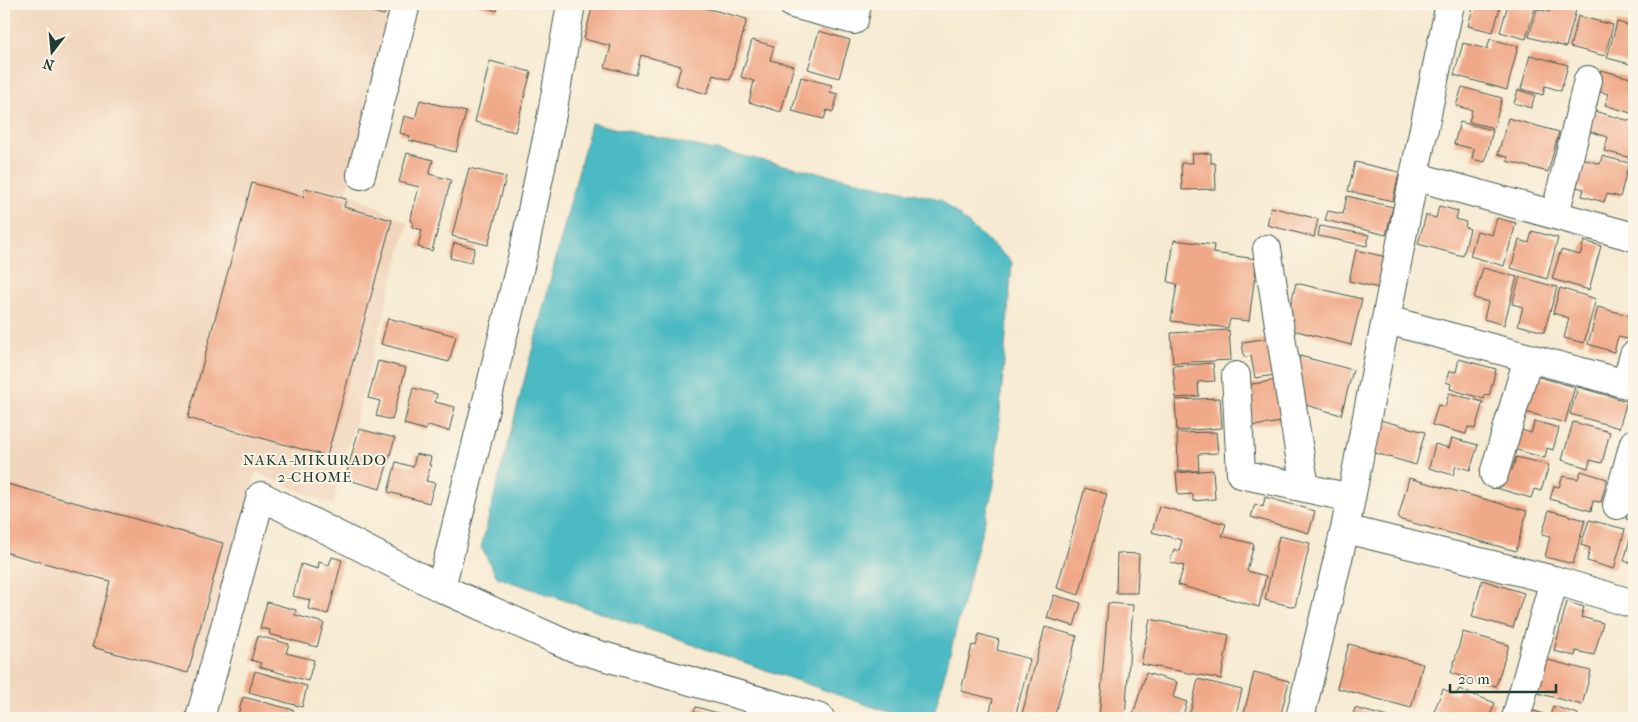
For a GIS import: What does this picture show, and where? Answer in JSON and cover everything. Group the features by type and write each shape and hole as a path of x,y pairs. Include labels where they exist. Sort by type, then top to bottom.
{"street":[{"path":"362,175 406,4"},
{"path":"441,588 524,250 552,114 571,4"},
{"path":"793,4 854,20 858,4"},
{"path":"1300,718 1351,498 1414,176 1450,4"},
{"path":"1555,215 1588,80"},
{"path":"1414,176 1634,237"},
{"path":"1267,248 1305,488"},
{"path":"1387,320 1630,384 1634,355"},
{"path":"1494,474 1528,358"},
{"path":"1236,376 1241,474 1351,498"},
{"path":"1617,504 1634,443"},
{"path":"200,718 261,496 441,588 575,648 820,718"},
{"path":"1344,529 1554,580 1634,604"},
{"path":"1516,718 1554,580"}],"shaded area":[{"path":"4,4 394,4 347,192 408,223 333,505 256,472 187,718 4,718"}],"water":[{"path":"591,123 940,199 1012,262 994,485 933,718 905,718 497,577 481,547"}],"building":[{"path":"367,4 387,4 384,15 365,10"},
{"path":"475,4 499,4 497,11"},
{"path":"593,4 690,4 747,19 730,80 713,75 707,94 676,85 681,66 641,55 636,75 605,67 611,46 584,39"},
{"path":"1474,4 1501,4 1493,32 1468,26"},
{"path":"1508,4 1536,5 1526,39 1500,32"},
{"path":"1551,4 1576,10 1566,47 1529,37 1537,9 1549,12"},
{"path":"1578,16 1613,25 1605,56 1570,47"},
{"path":"1617,22 1634,27 1634,65 1607,58"},
{"path":"819,31 850,40 839,78 808,69"},
{"path":"1490,39 1518,46 1507,90 1454,75 1463,43 1487,49"},
{"path":"752,40 774,46 770,60 794,66 781,112 749,102 754,81 741,77"},
{"path":"1530,55 1568,65 1561,91 1545,86 1543,95 1521,89"},
{"path":"490,61 531,72 515,132 475,122"},
{"path":"1601,70 1634,79 1634,114 1605,105 1609,94 1596,91"},
{"path":"801,77 832,85 830,92 838,94 833,112 827,110 824,119 792,111"},
{"path":"1462,87 1502,98 1494,128 1469,122 1472,110 1456,106"},
{"path":"1518,90 1535,95 1531,108 1514,103"},
{"path":"420,100 466,112 456,152 408,140 410,136 400,133 404,116 415,119"},
{"path":"1594,111 1634,122 1634,150 1632,158 1604,151 1608,137 1588,131"},
{"path":"1508,118 1559,132 1548,172 1507,161 1508,157 1498,154"},
{"path":"1460,122 1493,130 1485,162 1472,159 1474,149 1454,144"},
{"path":"407,153 433,160 429,174 451,180 432,251 418,247 422,230 412,227 413,222 410,221 419,187 399,182"},
{"path":"1211,153 1211,163 1215,163 1216,189 1182,190 1181,163 1193,163 1192,154"},
{"path":"1602,156 1629,163 1620,197 1607,194 1604,202 1582,196 1584,189 1572,186 1580,158 1600,164"},
{"path":"1355,162 1399,172 1393,201 1348,191"},
{"path":"469,168 506,177 488,245 452,236"},
{"path":"252,183 303,197 305,188 346,199 344,207 392,220 327,456 188,418"},
{"path":"1347,196 1393,207 1386,235 1325,220 1328,211 1343,214"},
{"path":"1439,206 1458,211 1456,219 1466,222 1465,227 1470,229 1463,256 1418,244 1426,215 1436,218"},
{"path":"1271,207 1318,219 1314,237 1267,225"},
{"path":"1497,218 1516,223 1504,266 1470,256 1477,231 1492,235"},
{"path":"1320,226 1369,235 1367,246 1318,236"},
{"path":"1532,231 1558,238 1547,279 1511,268 1519,240 1529,243"},
{"path":"1174,240 1214,245 1213,253 1257,259 1249,321 1230,319 1228,328 1171,321 1177,284 1168,282"},
{"path":"1584,241 1601,246 1589,290 1552,279 1561,250 1580,255"},
{"path":"454,243 475,248 471,263 450,258"},
{"path":"1356,250 1386,257 1379,288 1349,281"},
{"path":"1483,268 1517,277 1504,325 1484,319 1488,302 1474,298"},
{"path":"1520,277 1557,287 1544,332 1518,325 1523,307 1512,304"},
{"path":"1296,283 1362,299 1351,345 1285,328"},
{"path":"1560,288 1596,299 1584,343 1564,338 1569,318 1553,313"},
{"path":"1598,307 1634,317 1628,339 1618,337 1614,352 1588,344"},
{"path":"388,318 456,336 449,362 381,344"},
{"path":"1229,330 1231,360 1173,363 1171,333"},
{"path":"1270,338 1276,375 1255,378 1251,356 1244,357 1242,342"},
{"path":"1300,356 1353,370 1341,415 1299,403 1303,388 1292,385"},
{"path":"1459,359 1496,369 1489,396 1485,395 1484,399 1450,389 1451,384 1446,382 1449,371 1456,372"},
{"path":"378,361 406,368 392,420 376,416 380,401 368,398"},
{"path":"1213,363 1215,381 1198,382 1199,396 1176,398 1173,366"},
{"path":"1532,375 1575,387 1565,423 1522,411"},
{"path":"1277,380 1283,422 1252,426 1246,385"},
{"path":"1578,387 1627,401 1619,428 1570,414"},
{"path":"413,388 437,394 435,402 455,407 449,431 428,425 426,430 404,424"},
{"path":"1449,393 1483,402 1475,429 1468,427 1466,434 1432,425 1438,405 1445,407"},
{"path":"1220,398 1222,428 1177,431 1175,400"},
{"path":"1380,420 1425,432 1416,465 1372,452"},
{"path":"1535,421 1559,428 1553,450 1547,448 1545,458 1513,449 1519,429 1531,433"},
{"path":"1573,422 1610,432 1602,463 1590,460 1588,468 1562,460"},
{"path":"359,429 395,438 380,489 345,479"},
{"path":"1216,432 1218,453 1198,454 1199,471 1178,471 1177,433"},
{"path":"1452,438 1478,445 1470,470 1456,466 1453,475 1429,468 1435,444 1449,448"},
{"path":"416,454 431,457 429,465 431,465 426,481 435,483 429,503 388,492 396,462 413,467"},
{"path":"1516,457 1549,465 1541,491 1534,489 1531,498 1496,488 1502,467 1512,470"},
{"path":"1213,470 1215,499 1193,501 1193,494 1178,495 1176,473"},
{"path":"1581,471 1607,479 1601,502 1593,501 1591,511 1550,499 1554,486 1559,487 1563,476 1578,479"},
{"path":"1409,478 1527,511 1516,551 1398,519"},
{"path":"4,483 223,543 188,673 92,647 110,581 4,552"},
{"path":"1085,488 1107,494 1079,595 1057,588"},
{"path":"1265,497 1315,511 1309,533 1251,517 1255,504 1263,507"},
{"path":"1159,506 1226,524 1222,536 1254,544 1247,571 1266,576 1259,607 1178,585 1184,566 1170,562 1174,549 1179,551 1182,540 1152,532"},
{"path":"1630,506 1634,508 1634,521 1626,519"},
{"path":"1549,510 1585,520 1573,564 1545,557 1550,536 1542,534"},
{"path":"1589,520 1625,529 1614,569 1587,561 1590,548 1581,545"},
{"path":"1632,531 1634,532 1634,564 1624,561"},
{"path":"1279,536 1310,543 1295,607 1265,600"},
{"path":"1117,553 1139,554 1137,593 1116,593"},
{"path":"332,557 342,560 328,614 308,609 310,600 293,596 301,564 318,569 319,562 329,565"},
{"path":"1482,580 1524,593 1513,628 1472,617"},
{"path":"1054,595 1081,603 1074,626 1047,618"},
{"path":"267,602 296,610 295,615 324,623 317,647 269,634 270,630 260,628"},
{"path":"1567,602 1584,607 1581,617 1603,623 1594,655 1576,651 1575,656 1554,651"},
{"path":"1108,603 1133,605 1125,718 1099,718"},
{"path":"1150,619 1229,635 1221,679 1141,664"},
{"path":"1045,627 1077,636 1054,718 1021,718"},
{"path":"1463,632 1509,645 1496,686 1451,673"},
{"path":"979,634 999,640 997,650 1030,659 1015,717 990,711 993,699 961,691 972,645 976,646"},
{"path":"258,636 289,644 286,653 314,660 308,681 260,667 261,663 251,660"},
{"path":"1349,644 1423,664 1411,708 1337,688"},
{"path":"1544,659 1591,671 1582,705 1534,692"},
{"path":"255,671 307,686 302,707 249,692"},
{"path":"1254,672 1289,681 1280,718 1243,718"},
{"path":"1146,673 1177,682 1173,697 1187,702 1182,718 1132,718"},
{"path":"1198,679 1242,690 1235,718 1189,718"},
{"path":"1443,689 1456,695 1459,689 1495,703 1489,718 1442,718 1433,714"},
{"path":"243,697 294,710 292,718 237,718"},
{"path":"1553,706 1578,714 1577,718 1525,718 1528,709 1550,716"},
{"path":"696,707 725,715 724,718 692,718"},
{"path":"1355,708 1391,718 1352,718"}],"district":[{"name":"NAKA-MIKURADO 2-CHOME","path":"315,468"}]}
